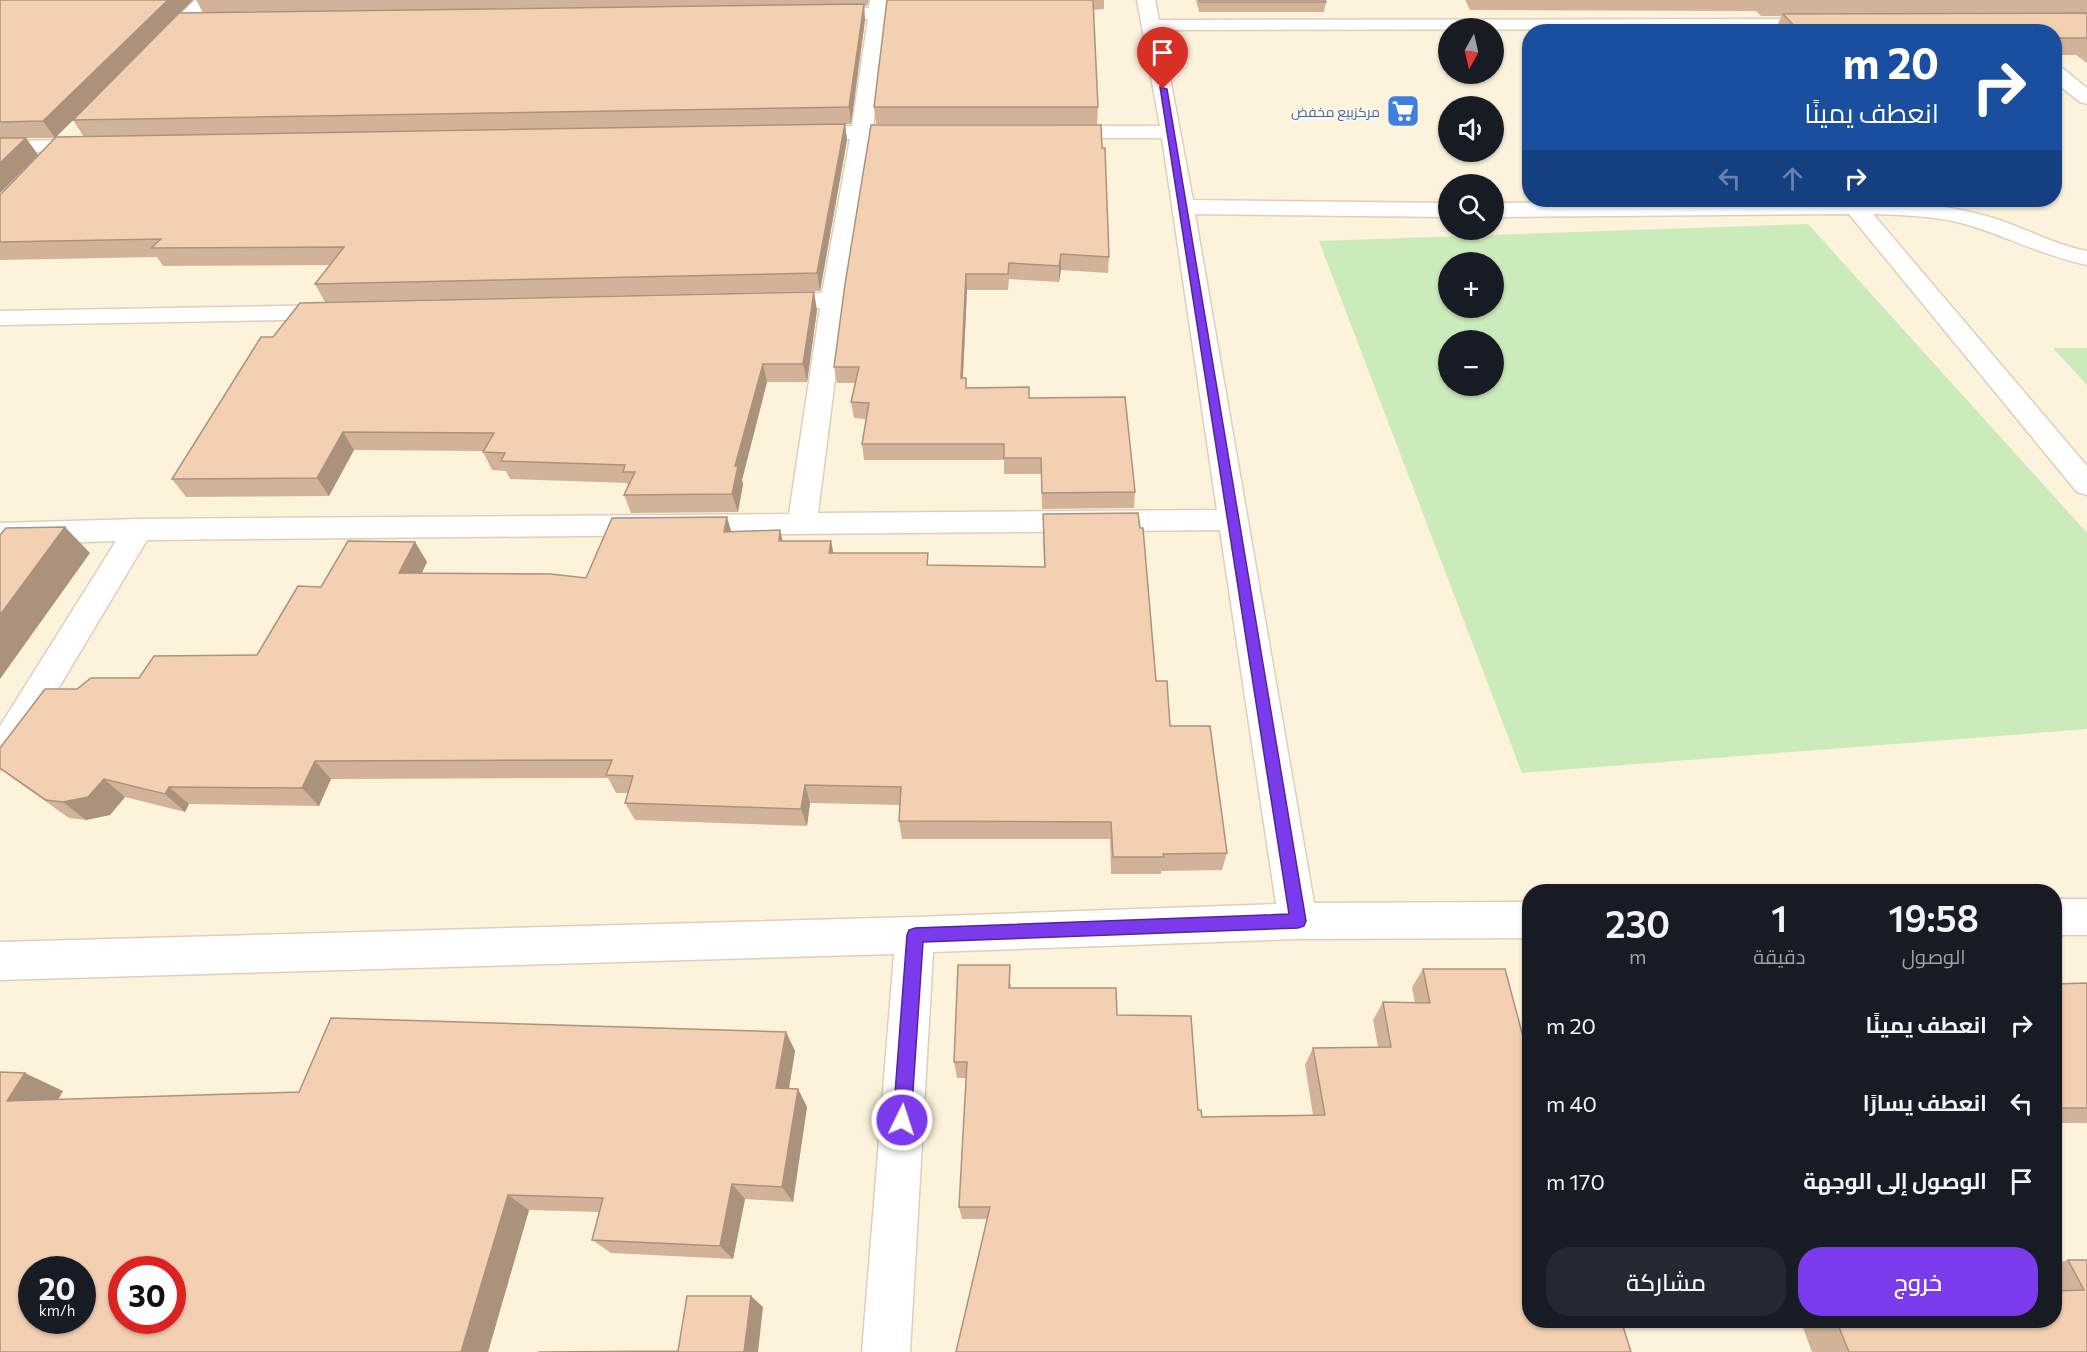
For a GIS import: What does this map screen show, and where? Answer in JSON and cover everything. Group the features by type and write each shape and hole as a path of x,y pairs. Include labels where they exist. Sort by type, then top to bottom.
{"street":[{"path":"165,39 206,0"},
{"path":"802,524 833,300 862,132 878,7 805,14"},
{"path":"1298,921 1171,132 1148,12 1840,24"},
{"path":"182,22 228,22"},
{"path":"2062,78 2087,98"},
{"path":"44,162 76,130"},
{"path":"780,133 933,132"},
{"path":"1041,132 1171,132"},
{"path":"0,147 119,146"},
{"path":"1183,207 1438,210"},
{"path":"1855,207 2087,485"},
{"path":"1504,210 1855,207 1911,209 1975,220 2058,251 2087,258"},
{"path":"750,302 833,300"},
{"path":"0,318 360,312"},
{"path":"0,534 138,530 1233,520"},
{"path":"0,756 138,530"},
{"path":"2062,917 2087,917"},
{"path":"0,961 915,935 1298,921 1522,920"},
{"path":"886,1352 915,935"}],"green space":[{"path":"1808,224 2087,533 2087,729 1522,773 1319,241 1438,237 1438,240 1504,240 1504,235"},
{"path":"2053,348 2087,348 2087,385"}],"building":[{"path":"0,0 168,0 43,121 0,122"},
{"path":"887,0 1093,0 1098,107 874,107"},
{"path":"1199,0 1325,0 1326,2 1200,2"},
{"path":"864,4 849,107 73,120 179,13"},
{"path":"2087,13 2087,38 2062,38 2062,24 1792,24 1783,14"},
{"path":"845,124 817,273 315,284 344,247 151,248 161,239 0,242 0,195 56,137"},
{"path":"871,125 1101,125 1102,148 1105,148 1109,257 1061,254 1059,266 1009,263 1008,274 966,274 961,378 966,378 966,388 1029,387 1029,398 1125,397 1135,492 1042,493 1041,458 1004,458 1004,444 862,444 869,403 851,402 859,367 834,367"},
{"path":"0,138 26,138 0,163"},
{"path":"814,292 803,364 763,364 735,466 738,466 732,494 624,495 635,472 623,472 625,465 501,461 505,453 483,452 494,433 343,432 317,478 172,479 261,337 273,337 300,303"},
{"path":"1138,513 1140,528 1143,528 1156,681 1167,681 1170,726 1210,726 1227,853 1113,857 1111,822 899,821 901,787 805,785 801,809 625,803 633,776 606,775 612,760 315,761 302,788 169,787 165,794 104,779 88,797 63,802 46,800 0,768 0,748 45,689 77,689 91,678 139,678 154,656 257,655 298,586 321,587 348,541 415,542 399,573 551,574 586,578 612,518 727,517 724,532 780,530 779,541 831,541 829,553 928,553 927,565 1045,567 1043,514"},
{"path":"65,527 0,615 0,535 6,528"},
{"path":"958,965 1010,965 1009,988 1116,988 1117,1015 1191,1016 1198,1110 1201,1110 1202,1117 1325,1115 1313,1048 1391,1047 1383,1002 1430,1003 1423,969 1505,969 1522,1033 1522,1328 1624,1328 1631,1352 956,1352 990,1207 959,1207 967,1062 954,1062"},
{"path":"2087,983 2087,1108 2062,1108 2062,984"},
{"path":"331,1018 786,1032 776,1088 798,1089 782,1187 732,1184 720,1246 592,1240 603,1198 508,1195 461,1352 0,1352 0,1072 25,1073 7,1101 299,1092"},
{"path":"2068,1260 2087,1260 2087,1352 1849,1352 1839,1328 2062,1328 2062,1291 2084,1290"},
{"path":"687,1296 751,1296 744,1352 538,1352 678,1351"}],"place":[{"name":"مركزبيع مخفض","path":"1403,111"}],"route":[{"path":"902,1120 915,935 1298,921 1163,89"}]}
